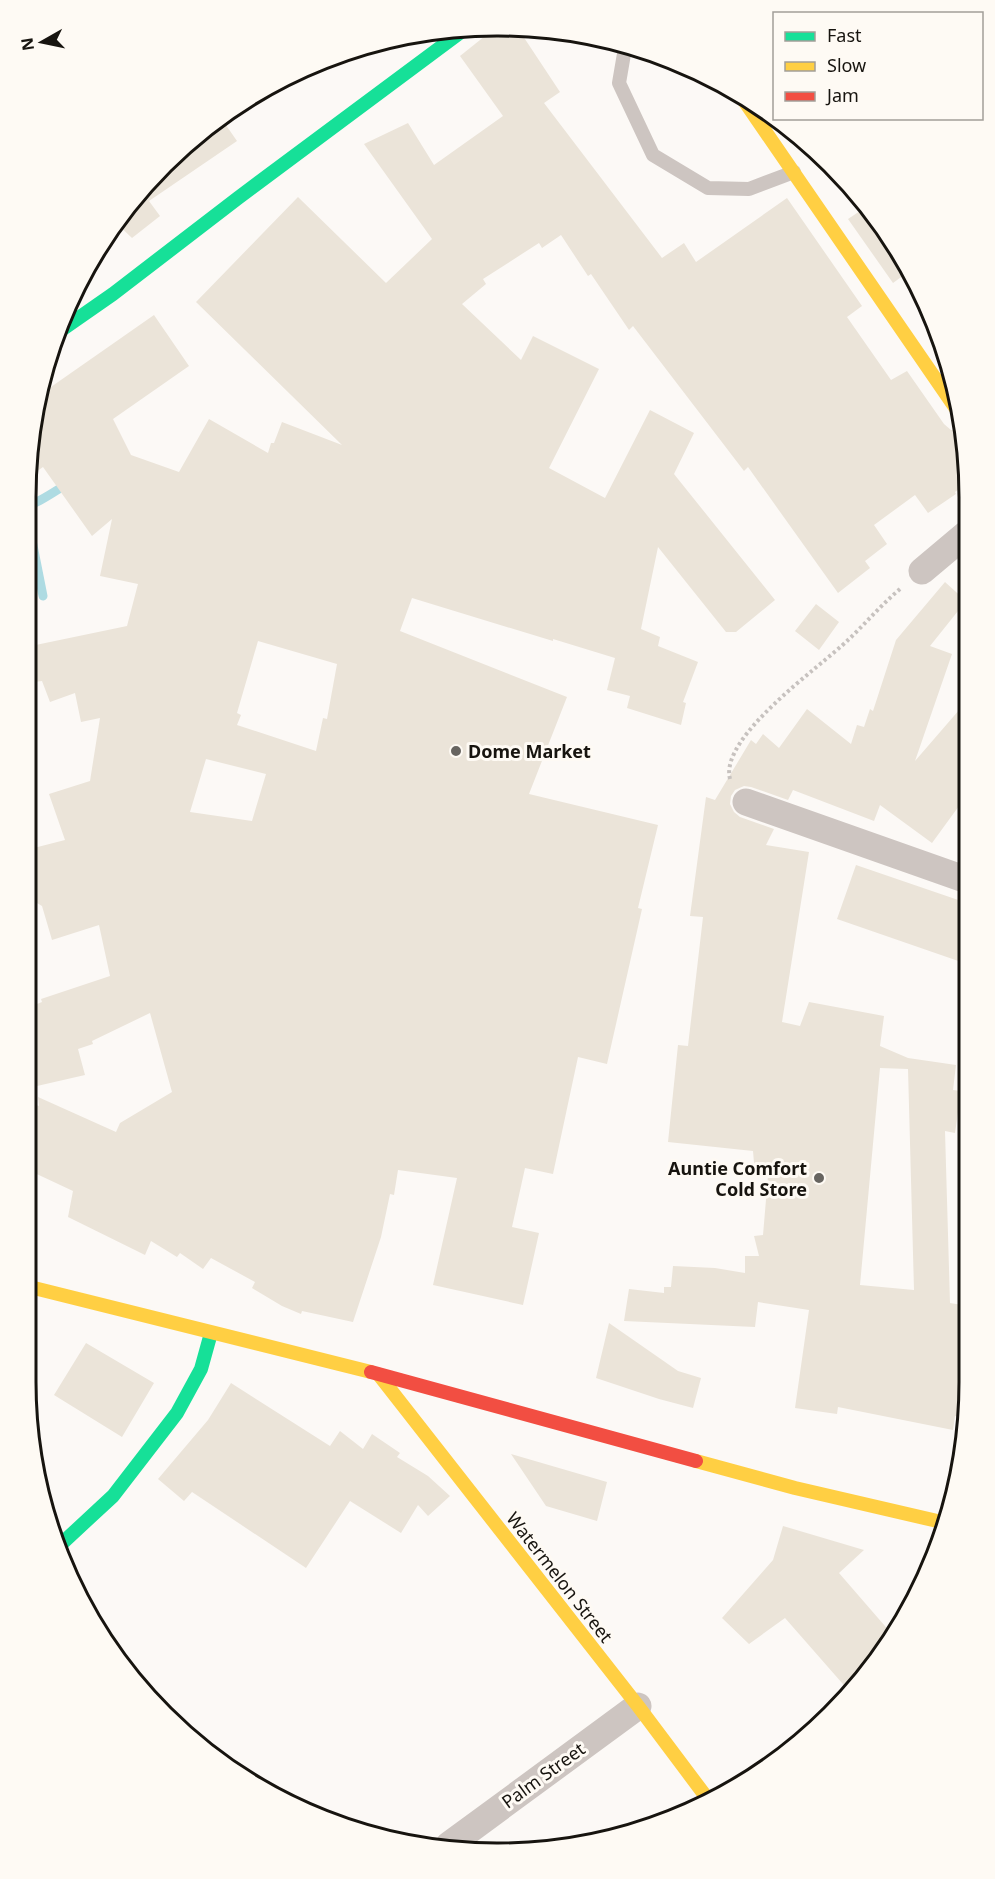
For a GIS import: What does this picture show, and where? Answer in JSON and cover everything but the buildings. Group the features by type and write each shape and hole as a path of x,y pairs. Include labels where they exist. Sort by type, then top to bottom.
{"street":[{"path":"70,324 113,294 451,39"},
{"path":"753,113 947,396"},
{"path":"922,571 959,540"},
{"path":"746,802 959,877"},
{"path":"36,1289 340,1364 783,1485 937,1521"},
{"path":"64,1541 113,1496 177,1413 201,1369 211,1333"},
{"name":"Watermelon Street","path":"379,1375 704,1794"},
{"name":"Palm Street","path":"455,1841 638,1706"}],"lane":[{"path":"624,54 619,83 653,155 708,188 749,189 794,172"}],"path":[{"path":"746,802 736,791 729,777 729,763 738,746 774,703 848,640 882,604 922,571"}],"waterway":[{"path":"36,502 68,484"},
{"path":"36,561 43,596"}],"traffic: fast":[{"path":"70,324 452,38"},
{"path":"64,1541 113,1496 177,1413 201,1369 211,1333"}],"traffic: slow":[{"path":"753,113 947,396"},
{"path":"36,1288 371,1372"},
{"path":"379,1375 704,1794"},
{"path":"696,1461 795,1488 937,1521"}],"traffic: jam":[{"path":"371,1372 696,1461"}],"place":[{"name":"Dome Market","path":"456,751"},
{"name":"Auntie Comfort Cold Store","path":"819,1178"}]}
